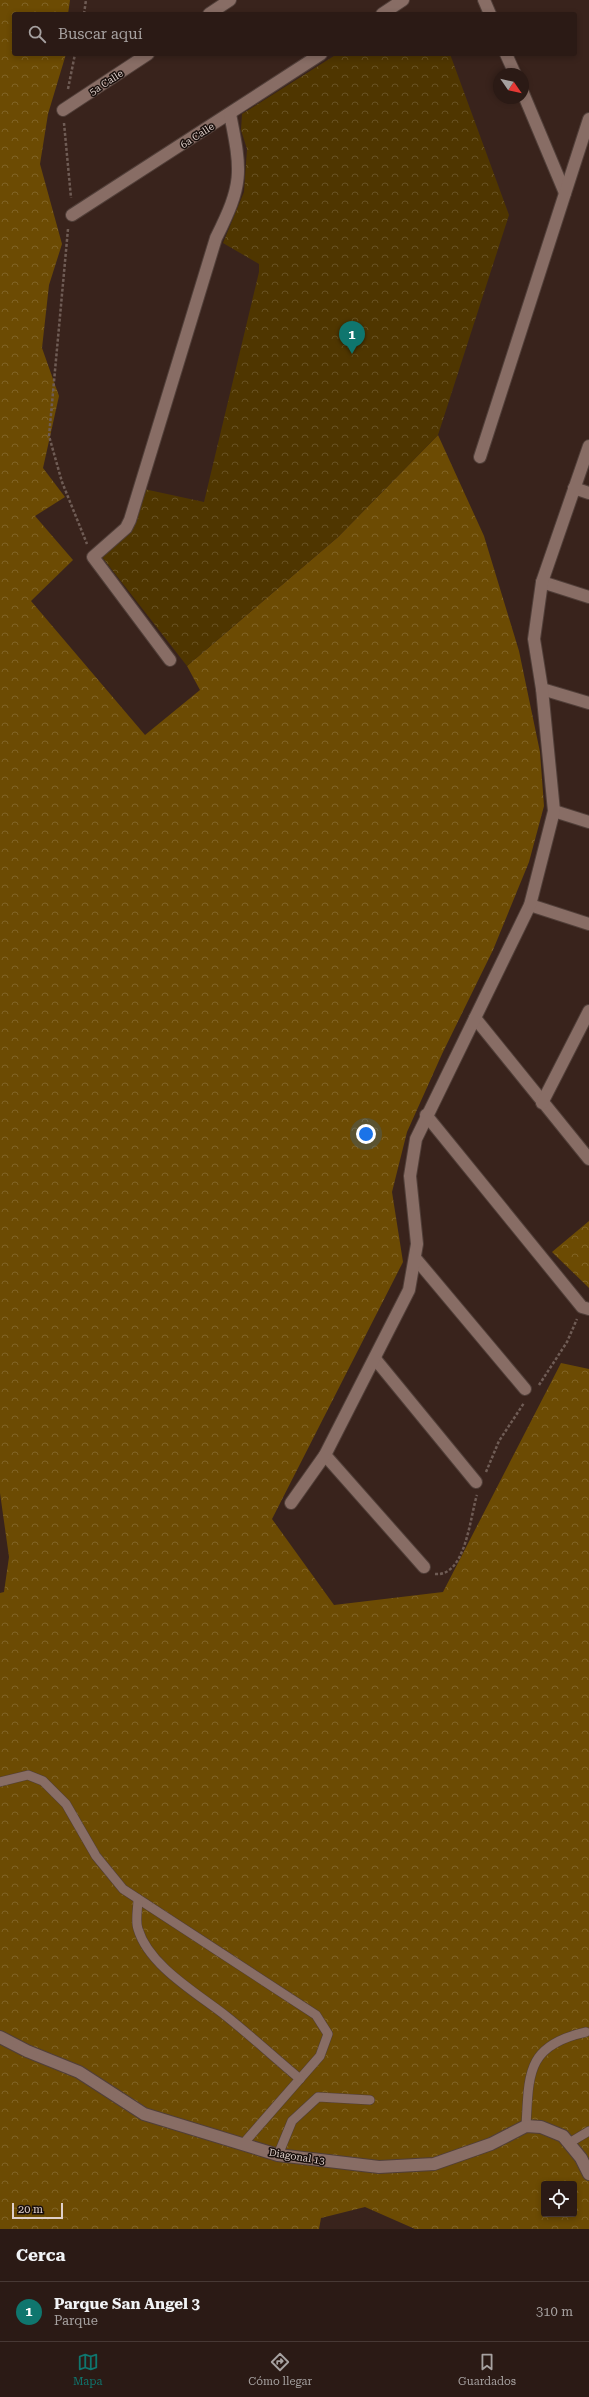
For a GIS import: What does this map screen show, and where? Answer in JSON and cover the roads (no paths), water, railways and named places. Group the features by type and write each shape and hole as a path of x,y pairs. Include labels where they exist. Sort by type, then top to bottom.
{"street":[{"path":"211,12 230,0"},
{"path":"385,12 403,0"},
{"path":"484,0 489,12"},
{"name":"5a Calle","path":"63,110 145,56"},
{"name":"6a Calle","path":"72,215 318,56"},
{"path":"507,56 512,68"},
{"path":"528,104 565,193"},
{"path":"170,660 93,557 126,528 130,520 216,238 234,200 239,173 237,151 230,114"},
{"path":"480,457 589,119"},
{"path":"291,1503 325,1454 376,1360 406,1297 416,1259 416,1229 411,1164 416,1139 426,1115 530,905 554,811 542,689 534,639 542,582 589,446"},
{"path":"574,488 589,493"},
{"path":"542,582 589,597"},
{"path":"542,689 589,703"},
{"path":"554,811 589,822"},
{"path":"530,905 589,924"},
{"path":"542,1103 589,1011"},
{"path":"475,1018 542,1103 589,1159"},
{"path":"426,1115 586,1308"},
{"path":"416,1259 529,1393"},
{"path":"376,1360 479,1483"},
{"path":"325,1454 424,1567"},
{"name":"Diagonal 13","path":"0,2037 27,2051 79,2072 144,2114 278,2155 379,2167 434,2164 491,2144 526,2126"},
{"path":"526,2126 541,2127 563,2136 581,2158 589,2174"}],"lane":[{"path":"0,1782 28,1775 43,1780 66,1804 96,1856 123,1889 316,2015 328,2034 320,2056 243,2144"},
{"path":"138,1899 137,1929 147,1946 158,1960 183,1985 225,2015 300,2079"},
{"path":"526,2126 528,2078 536,2061 546,2049 555,2042 586,2032"},
{"path":"278,2155 292,2121 318,2097 370,2100"},
{"path":"569,2143 589,2131"}],"place":[{"name":"Parque San Angel 3","path":"352,354"}]}
